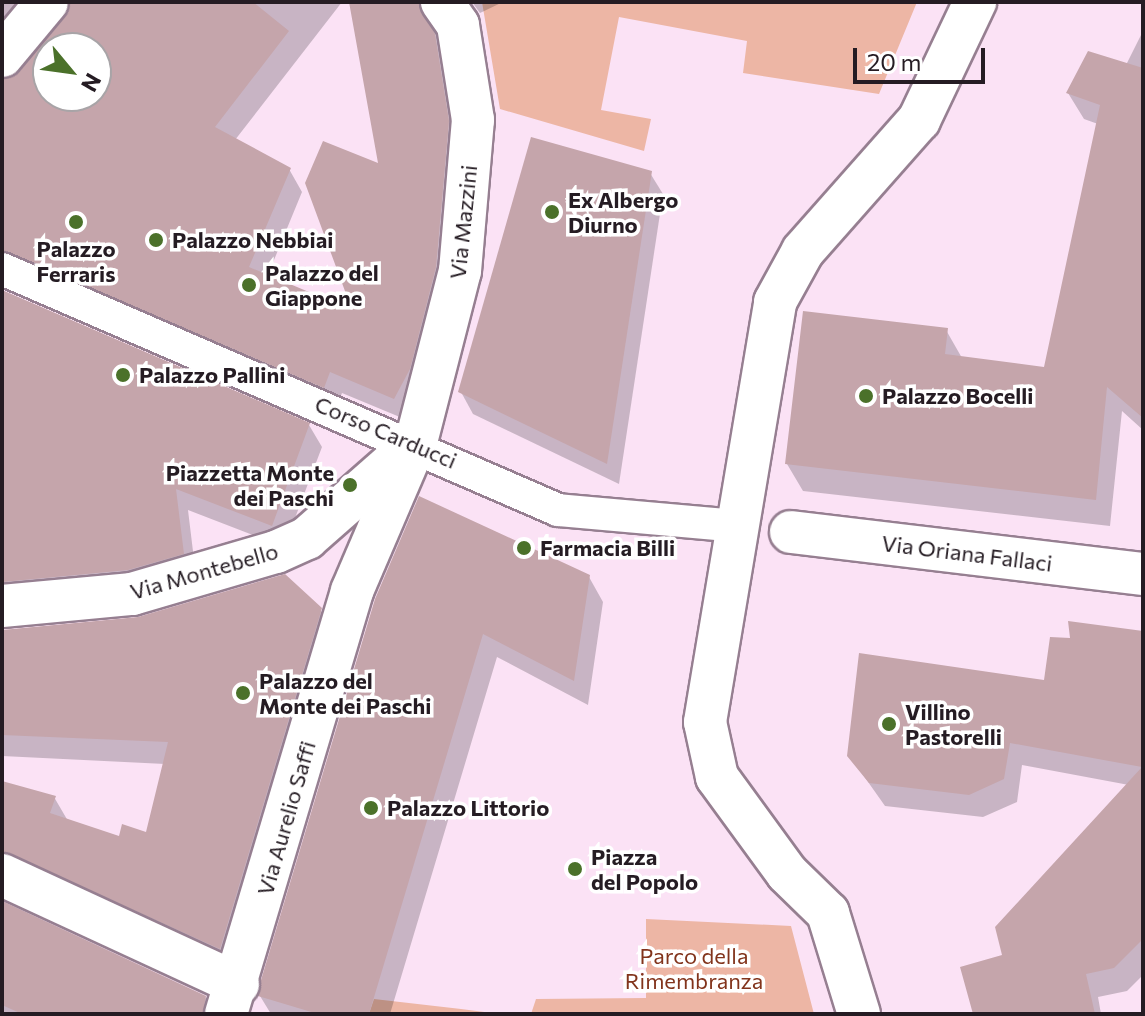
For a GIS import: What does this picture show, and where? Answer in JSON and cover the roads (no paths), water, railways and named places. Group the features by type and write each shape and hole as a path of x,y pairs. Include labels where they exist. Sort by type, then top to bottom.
{"street":[{"path":"2,56 47,2"},
{"name":"Via Mazzini","path":"416,442 460,271 473,120 458,25 442,2"},
{"path":"859,1014 828,913 787,873 711,769 705,722 772,315 790,268 919,120 975,2"},
{"name":"Corso Carducci","path":"2,269 416,442 558,510 737,526"},
{"name":"Via Montebello","path":"2,606 132,594 276,552 307,538 416,442"},
{"name":"Via Aurelio Saffi","path":"232,999 352,591 416,442"},
{"path":"728,580 791,532 746,460"},
{"name":"Via Oriana Fallaci","path":"791,532 1143,574"},
{"path":"2,875 232,999"}],"place":[{"name":"Ex Albergo Diurno","path":"552,212"},
{"name":"Palazzo Ferraris","path":"76,222"},
{"name":"Palazzo Nebbiai","path":"156,240"},
{"name":"Palazzo del Giappone","path":"249,285"},
{"name":"Palazzo Pallini","path":"123,375"},
{"name":"Palazzo Bocelli","path":"866,396"},
{"name":"Piazzetta Monte dei Paschi","path":"350,485"},
{"name":"Farmacia Billi","path":"524,548"},
{"name":"Palazzo del Monte dei Paschi","path":"243,693"},
{"name":"Villino Pastorelli","path":"889,724"},
{"name":"Palazzo Littorio","path":"371,808"},
{"name":"Piazza del Popolo","path":"575,869"}],"park label":[{"name":"Parco della Rimembranza","path":"694,968"}]}
